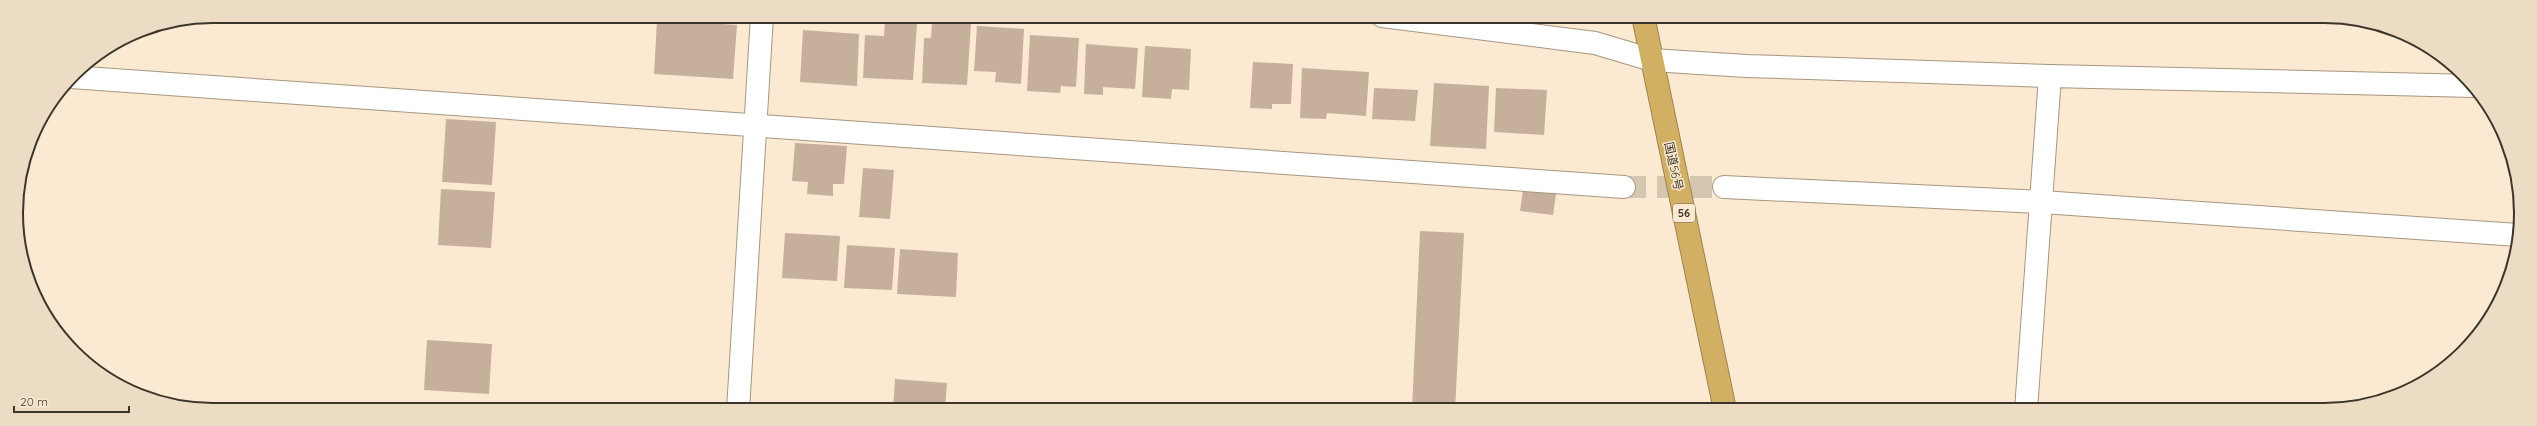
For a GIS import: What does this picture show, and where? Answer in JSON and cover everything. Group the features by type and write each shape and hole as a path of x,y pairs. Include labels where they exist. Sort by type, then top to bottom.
{"highway":[{"name":"国道56号","path":"1644,23 1724,403"}],"street":[{"path":"738,403 754,126 761,23"},
{"path":"1437,23 1595,43 1652,60 1746,66 2050,76 2465,86"},
{"path":"2027,403 2050,76"},
{"path":"79,79 1624,187"},
{"path":"1724,187 2042,202 2513,235"}],"building":[{"path":"657,23 705,23 737,25 733,79 654,74"},
{"path":"885,23 917,24 913,80 863,78 865,35 884,36"},
{"path":"932,23 971,24 967,85 922,83 924,38 931,38"},
{"path":"977,26 1024,29 1021,84 995,82 996,72 974,71"},
{"path":"803,30 859,34 857,86 800,82"},
{"path":"1030,35 1079,38 1076,87 1061,86 1060,93 1027,91"},
{"path":"1086,44 1138,48 1135,89 1103,87 1103,95 1084,94"},
{"path":"1145,46 1191,49 1189,90 1172,89 1171,99 1142,97"},
{"path":"1253,62 1293,64 1291,104 1272,104 1272,109 1250,108"},
{"path":"1302,68 1369,72 1366,116 1327,113 1326,119 1300,118"},
{"path":"1434,83 1489,86 1486,149 1430,146"},
{"path":"1374,88 1418,90 1415,121 1372,119"},
{"path":"1496,88 1547,90 1544,135 1494,132"},
{"path":"446,119 496,122 492,185 442,182"},
{"path":"795,143 847,146 844,184 833,184 833,196 807,194 808,182 792,181"},
{"path":"863,168 894,170 890,219 859,217"},
{"path":"1524,183 1557,187 1553,215 1520,211"},
{"path":"441,189 495,192 491,248 438,245"},
{"path":"1420,231 1464,233 1455,403 1412,403"},
{"path":"785,233 840,236 837,281 782,278"},
{"path":"847,245 895,248 892,290 844,288"},
{"path":"900,249 958,253 956,297 897,294"},
{"path":"427,340 492,344 489,394 424,390"},
{"path":"895,379 947,383 946,403 893,403"}],"tunnel":[{"path":"1624,187 1724,187"}]}
